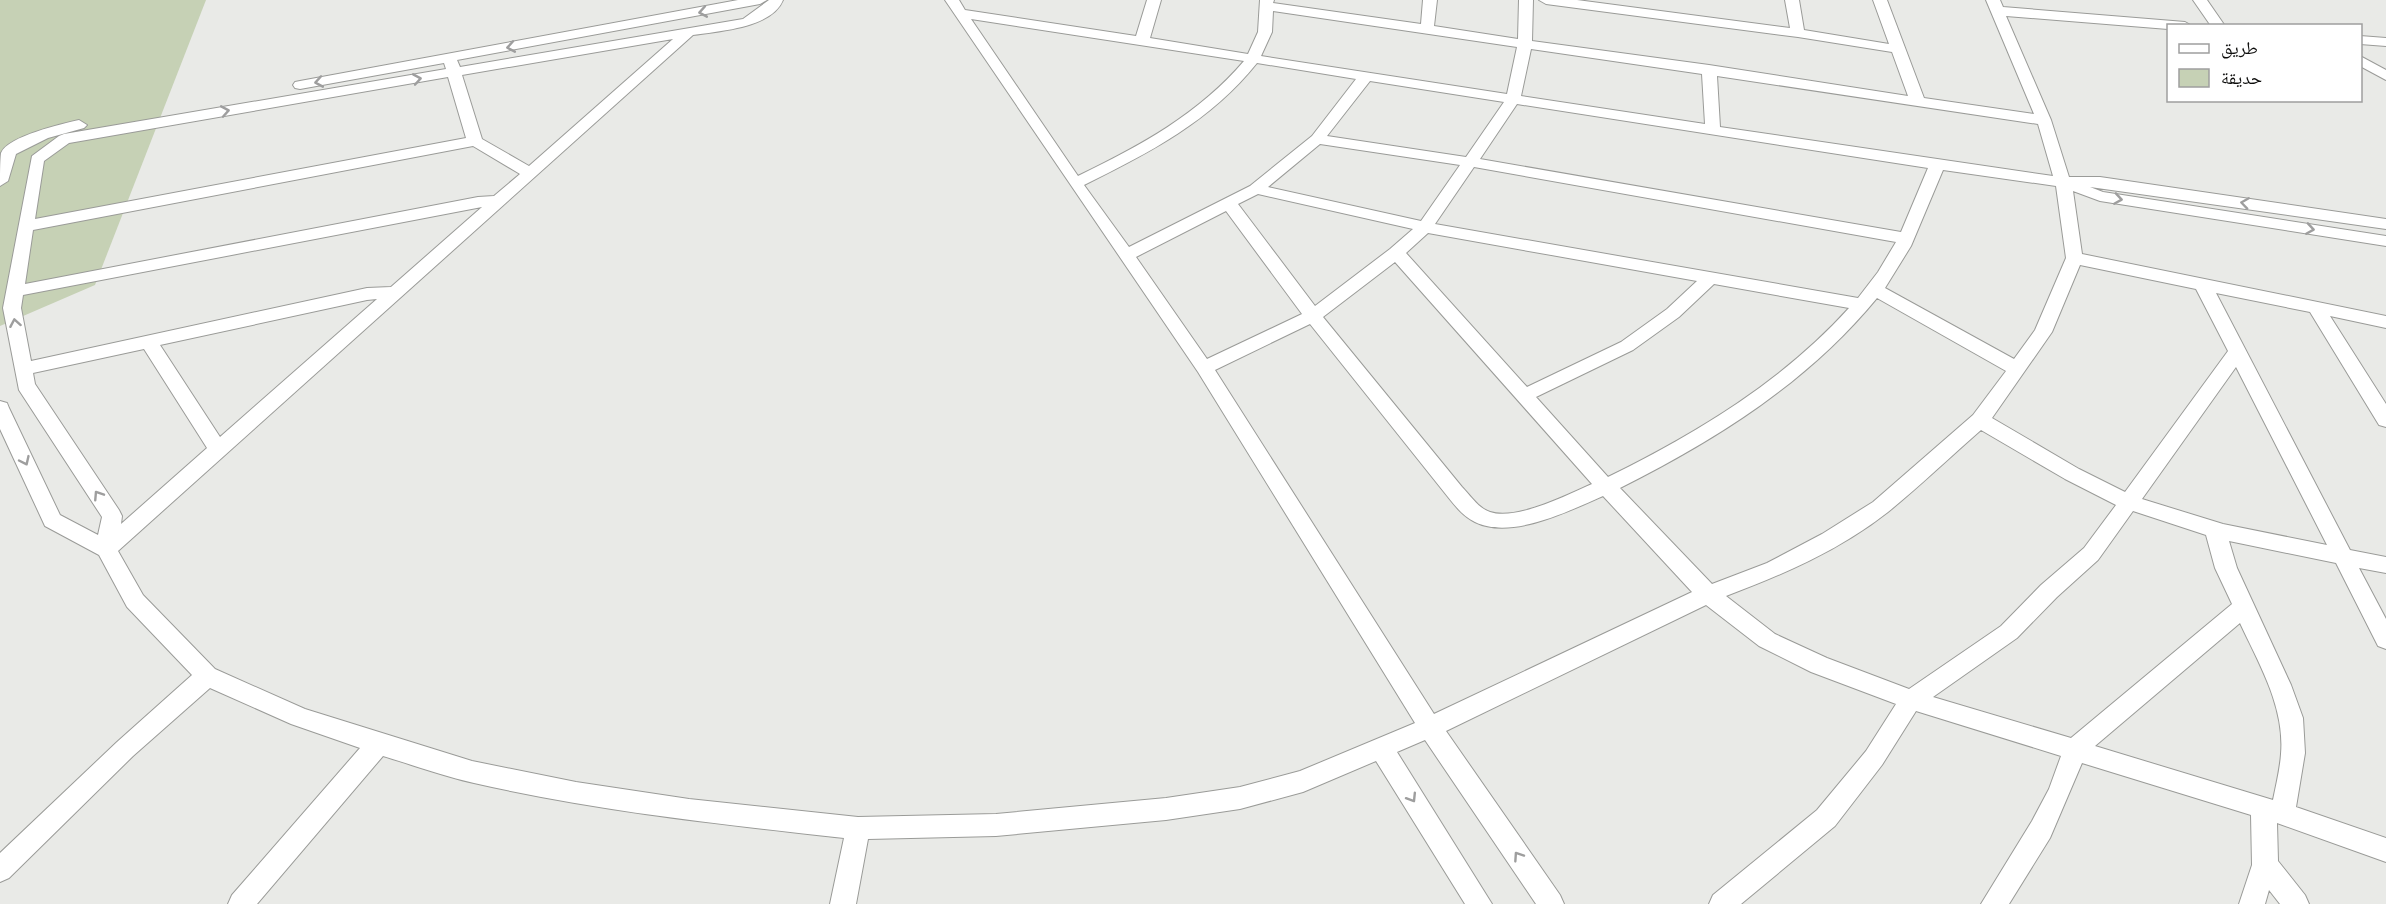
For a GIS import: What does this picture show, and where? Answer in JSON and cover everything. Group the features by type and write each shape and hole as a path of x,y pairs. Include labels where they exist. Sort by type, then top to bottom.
{"street":[{"path":"106,549 112,516 26,385 12,308 37,159 58,142 76,137 451,65 760,0"},
{"path":"0,181 9,152 50,130 451,65 747,22 774,5 776,0"},
{"path":"1142,41 1154,0"},
{"path":"1427,28 1430,0"},
{"path":"1204,368 1313,316 1396,253 1425,227 1513,99 1525,42 1526,0"},
{"path":"1546,0 1619,4 1898,49"},
{"path":"1792,0 1798,33"},
{"path":"1880,0 1917,100"},
{"path":"2200,0 2217,24"},
{"path":"1075,183 1139,152 1226,92 1254,58 1263,35 1267,3 2044,120"},
{"path":"0,408 52,520 106,549 135,601 207,676 299,717 378,744 472,772 576,793 689,810 858,828 996,825 1166,809 1240,798 1303,781 1430,727 1708,594 1774,568 1829,540 1880,507 1980,420 2043,332 2074,258 2068,207 2044,120 1996,5 2103,14 2171,24"},
{"path":"956,6 1142,41 1937,165 2062,182 2100,182 2386,224"},
{"path":"956,6 1075,183 1204,368 1430,727 1551,904"},
{"path":"106,549 689,32"},
{"path":"2362,40 2386,42"},
{"path":"2362,61 2386,76"},
{"path":"451,65 475,141"},
{"path":"1709,69 1713,130"},
{"path":"1127,255 1256,189 1317,139 1367,75"},
{"path":"39,135 58,142"},
{"path":"1317,139 1471,162 1905,238"},
{"path":"26,225 475,141 530,173"},
{"path":"1229,203 1313,316 1429,461 1478,515 1491,520 1513,521 1566,505 1728,420 1815,352 1868,297 1905,238 1937,165"},
{"path":"2062,182 2100,196 2386,241"},
{"path":"1256,189 1425,227 1711,277 1868,297 2017,369"},
{"path":"15,291 478,202 500,201"},
{"path":"1396,253 1605,486 1708,594 1767,640 1819,665 1911,700 2273,811 2386,850"},
{"path":"2074,258 2386,322"},
{"path":"1523,396 1627,346 1673,314 1711,277"},
{"path":"2203,285 2236,353 2386,640"},
{"path":"23,369 367,294 397,292"},
{"path":"2317,309 2386,420"},
{"path":"149,342 218,450"},
{"path":"1722,904 1826,818 1874,758 1911,700 2009,632 2049,591 2091,554 2236,353"},
{"path":"1980,420 2068,471 2129,502 2215,530 2386,565"},
{"path":"2215,530 2226,568 2280,685 2291,718 2293,753 2273,811 2266,844 2265,865 2252,904"},
{"path":"1995,904 2041,830 2066,781 2075,749 2244,607"},
{"path":"0,870 125,749 207,676"},
{"path":"241,904 378,744"},
{"path":"1381,748 1479,904"},
{"path":"843,904 858,828"},
{"path":"2265,865 2296,904"}],"green space":[{"path":"0,0 206,0 95,285 0,326"}]}
